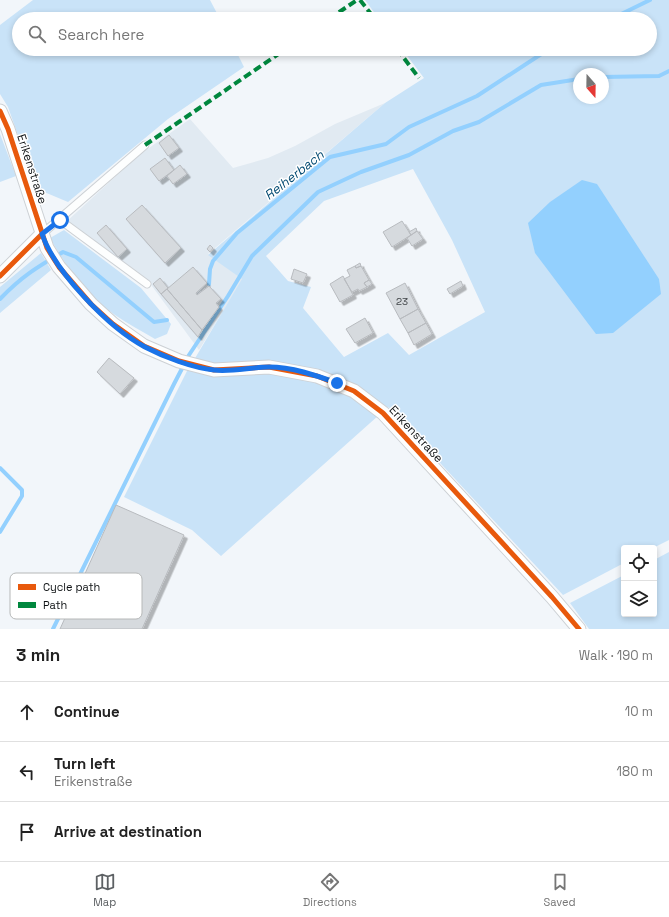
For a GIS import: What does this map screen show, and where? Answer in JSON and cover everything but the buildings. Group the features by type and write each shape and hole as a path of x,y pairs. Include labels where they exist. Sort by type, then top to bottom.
{"street":[{"name":"Erikenstraße","path":"0,111 8,129 47,248 59,267 91,304 114,324 144,346 179,361 214,370 269,367 287,369 317,376 354,391 383,413 552,597 578,629"},
{"path":"0,276 42,234"}],"lane":[{"path":"42,234 145,145"},
{"path":"60,220 147,284"}],"shaded area":[{"path":"33,0 210,0 216,12 17,12"},
{"path":"365,0 669,0 669,540 657,546 621,545 621,565 563,595 388,407 221,556 192,530 124,497 188,369 213,364 194,360 242,279 208,255 385,103 424,78 407,56 657,56 657,12 374,12","holes":["413,169 452,240 485,312 409,355 388,333 344,357 303,308 311,287 288,281 266,256 324,201"]},
{"path":"12,16 12,56 238,56 244,67 168,119 68,202 37,189 8,107 0,94 0,25"},
{"path":"385,103 208,254 243,279 199,350 149,282 66,222 139,155 190,119 233,168 268,158 295,146 335,124"},
{"path":"0,134 16,176 0,182"},
{"path":"64,230 141,288 171,324 167,334 155,339 115,315 87,290 70,270 50,238"},
{"path":"41,253 51,270 0,313 0,287"},
{"path":"669,552 669,629 589,629 570,603 621,577 621,617 657,617 657,558"}],"water":[{"path":"582,180 597,184 659,279 661,294 613,333 596,334 535,253 528,223 550,202"}],"waterway":[{"name":"Reiherbach","path":"625,12 650,0"},
{"name":"Reiherbach","path":"209,284 210,269 213,261 237,233 330,157 386,144 409,127 477,96 538,56"},
{"path":"609,77 659,76 669,71"},
{"path":"81,573 189,355 228,296 252,256 318,192 361,172 409,155 453,131 479,122 541,85 573,80"},
{"path":"0,299 15,284 63,252 76,257 154,322 167,320"},
{"path":"0,468 22,490 22,496 0,532"},
{"path":"53,629 58,619"}],"marked path":[{"path":"339,12 357,0"},
{"path":"360,0 369,12"},
{"path":"145,145 276,56"},
{"path":"402,56 419,78"}],"cycle path":[{"path":"0,111 8,129 47,248 59,267 91,304 113,324 144,346 179,361 214,370 269,367 317,376 354,391 383,413 552,597 579,629"},
{"path":"0,276 42,234"}],"route":[{"path":"60,220 42,234 47,248 59,267 91,304 114,324 144,346 179,361 214,370 269,367 287,369 317,376 337,383"}]}
